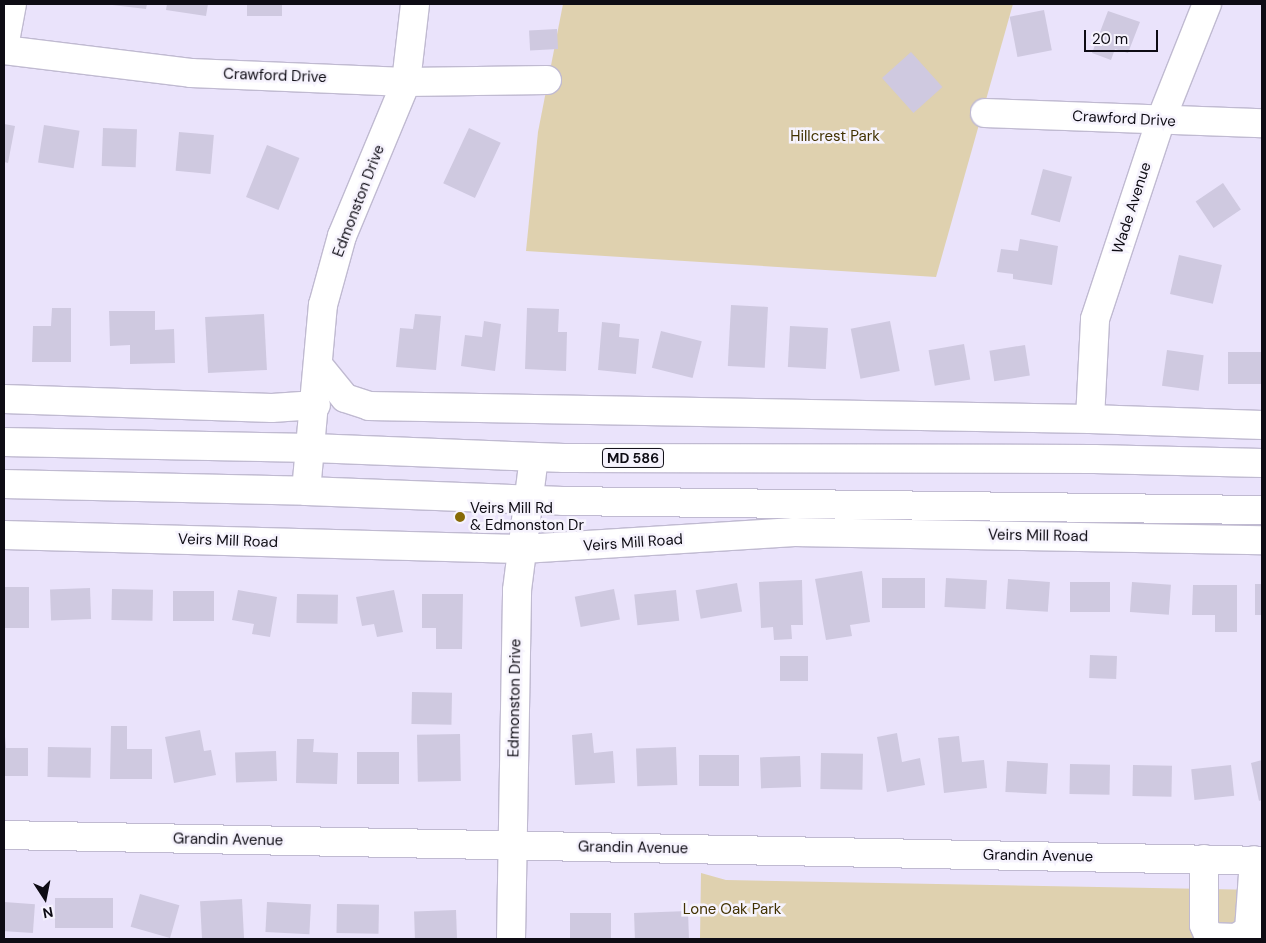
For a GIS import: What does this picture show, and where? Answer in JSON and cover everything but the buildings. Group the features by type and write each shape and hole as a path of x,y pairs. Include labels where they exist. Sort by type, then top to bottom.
{"street":[{"path":"4,49 12,4"},
{"name":"Edmonston Drive","path":"306,491 316,405 323,305 342,236 406,82 415,4"},
{"name":"Wade Avenue","path":"1090,419 1095,319 1160,122 1207,4"},
{"name":"Crawford Drive","path":"4,49 191,73 406,82 547,80"},
{"name":"Crawford Drive","path":"985,113 1160,122 1262,123"},
{"path":"319,366 345,398 369,406 1090,419 1262,425"},
{"path":"4,399 272,408 316,405"},
{"name":"MD 586","path":"4,442 312,448 534,457 1094,459 1262,463"},
{"name":"Edmonston Drive","path":"511,939 517,590 534,457"},
{"name":"Veirs Mill Road","path":"4,484 306,491 530,500 1262,510"},
{"name":"Veirs Mill Road","path":"4,534 523,549 794,532 1262,540"},
{"name":"Grandin Avenue","path":"4,835 1258,860"},
{"path":"1204,859 1204,925 1209,937 1236,938 1249,930 1258,860"}],"green space":[{"name":"Hillcrest Park","path":"563,4 1013,4 936,277 526,251 538,132"},
{"name":"Lone Oak Park","path":"701,873 726,880 1262,890 1262,939 700,939"}],"place":[{"name":"Veirs Mill Rd & Edmonston Dr","path":"460,517"}]}
